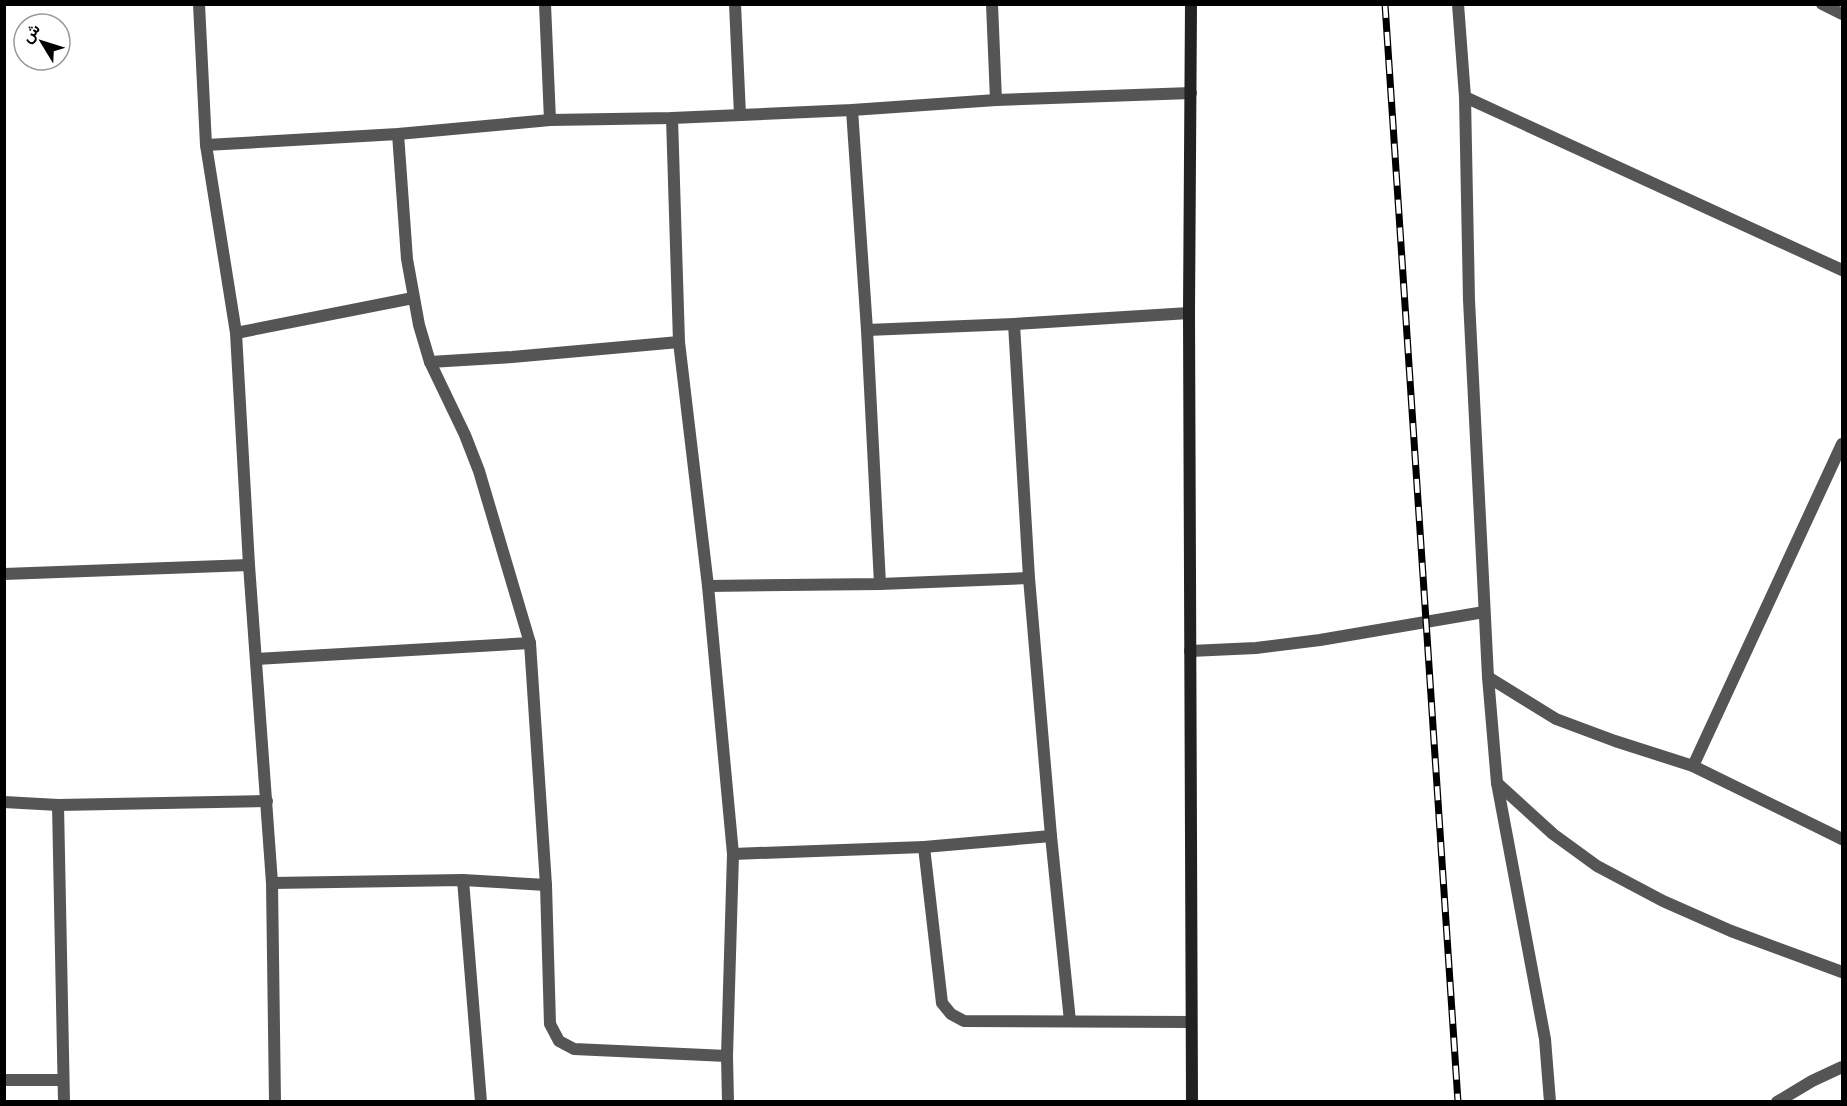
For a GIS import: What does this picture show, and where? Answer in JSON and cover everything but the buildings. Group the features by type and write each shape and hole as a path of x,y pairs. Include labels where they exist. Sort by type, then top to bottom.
{"main road":[{"path":"1191,4 1189,314 1192,1101"}],"street":[{"path":"199,4 206,145 236,333 249,565 272,883 275,1101"},
{"path":"545,4 550,120"},
{"path":"735,4 740,115"},
{"path":"992,4 996,100"},
{"path":"1458,4 1465,97 1469,300 1488,677 1497,783 1545,1039 1550,1101"},
{"path":"1822,4 1840,10"},
{"path":"206,145 398,134 550,120 672,118 852,110 996,100 1191,93"},
{"path":"1465,97 1842,270"},
{"path":"852,110 867,330 880,584"},
{"path":"672,118 679,342 708,586 732,854 728,1101"},
{"path":"398,134 407,259 413,298 430,362 465,435 479,471 530,644 546,885 550,1024 559,1041 574,1049 727,1056"},
{"path":"236,333 413,298"},
{"path":"867,330 1189,314"},
{"path":"1014,324 1029,578 1051,836 1070,1021"},
{"path":"430,362 679,342"},
{"path":"1693,766 1842,444"},
{"path":"4,574 249,565"},
{"path":"708,586 880,584 1029,578"},
{"path":"1190,651 1256,648 1320,640 1484,612"},
{"path":"256,659 530,644"},
{"path":"1488,677 1556,719 1693,766 1842,839"},
{"path":"1497,783 1553,834 1597,866 1663,901 1731,931 1842,972"},
{"path":"4,802 58,805 267,801"},
{"path":"58,805 64,1101"},
{"path":"732,854 924,847 1051,836"},
{"path":"924,847 942,1003 951,1014 964,1022 1191,1022"},
{"path":"272,883 463,880 546,885"},
{"path":"463,880 481,1101"},
{"path":"1777,1101 1812,1080 1842,1067"},
{"path":"4,1080 63,1080"}],"railway":[{"path":"1385,4 1458,1102"}]}
